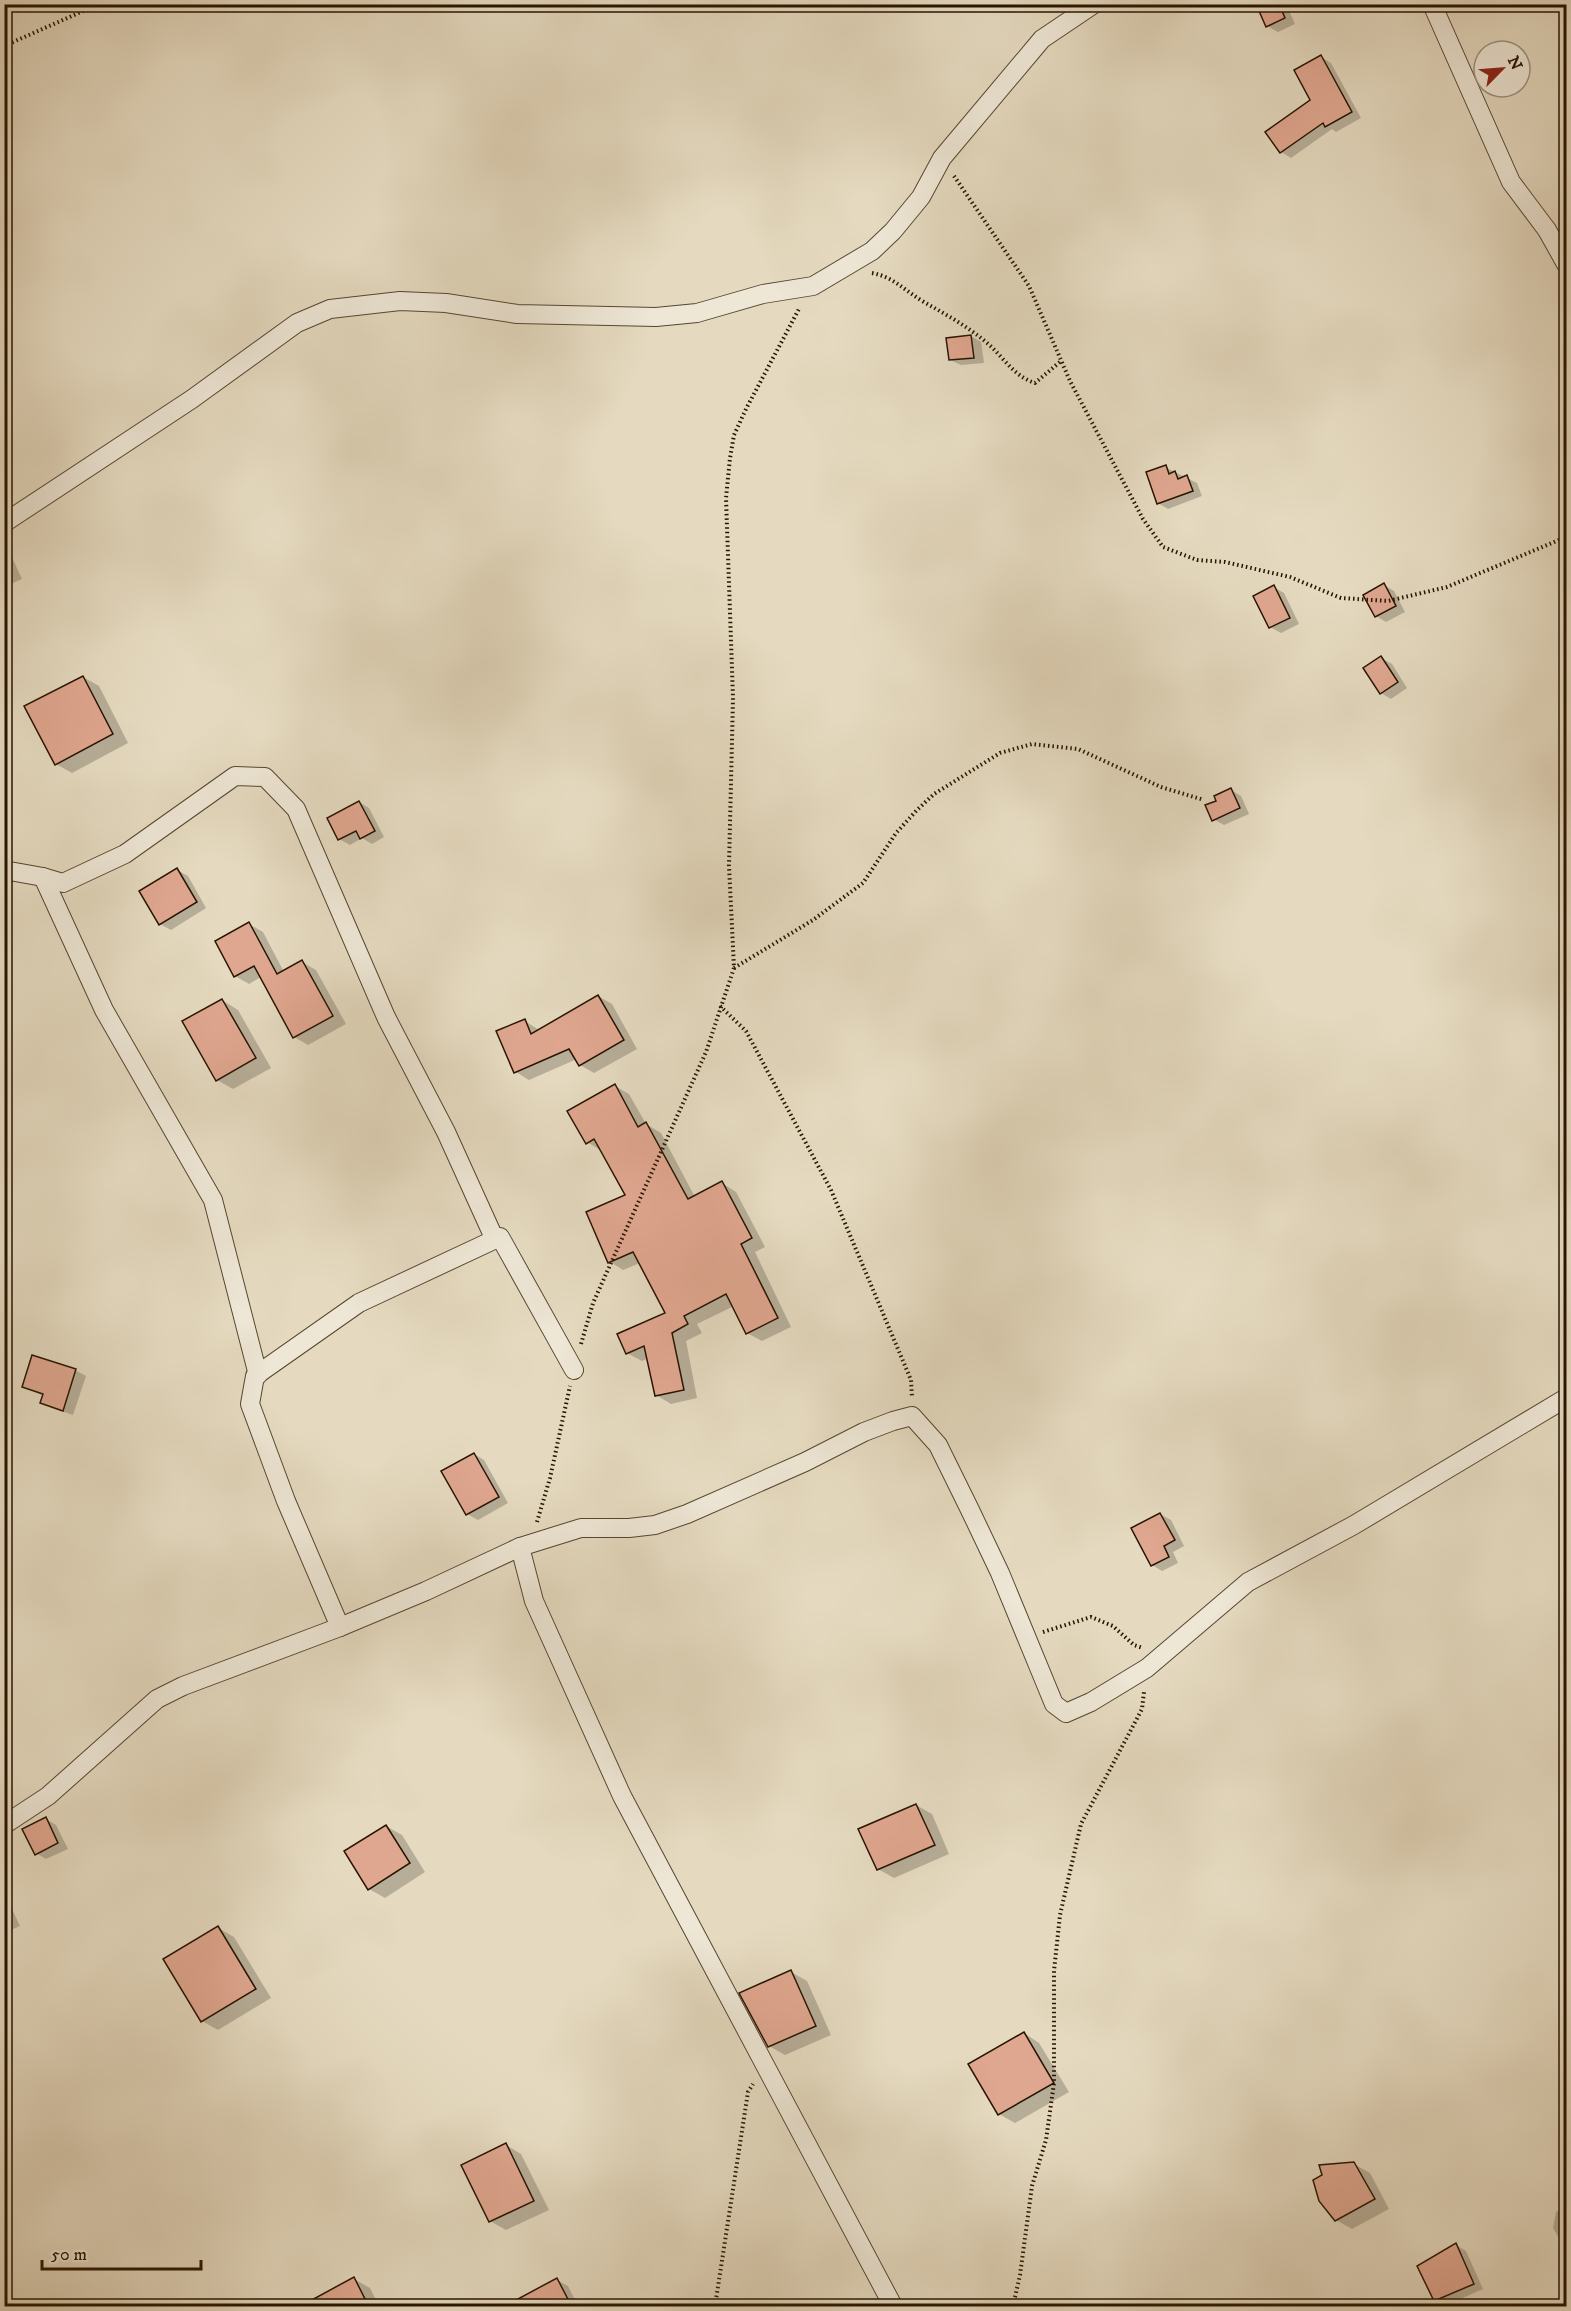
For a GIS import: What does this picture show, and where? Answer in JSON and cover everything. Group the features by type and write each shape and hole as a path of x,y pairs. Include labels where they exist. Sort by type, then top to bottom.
{"street":[{"path":"4,523 182,405 297,323 330,309 400,301 446,303 517,314 656,317 697,313 763,294 813,285 838,273 872,251 893,231 921,197 942,158 1042,39 1094,4"},
{"path":"1432,4 1511,182 1547,230 1566,264"},
{"path":"4,870 63,883 125,854 235,776 265,777 296,809 386,1017 446,1132 495,1240"},
{"path":"43,877 104,1010 213,1200 258,1375 250,1404 286,1501 340,1627"},
{"path":"258,1375 359,1303 500,1237 574,1370"},
{"path":"4,1825 48,1796 157,1699 183,1686 426,1592 526,1545 581,1528 629,1528 666,1521 805,1462 864,1432 893,1420 912,1416 938,1445 1000,1573 1054,1704 1066,1713 1091,1702 1147,1668 1248,1582 1354,1525 1566,1398"},
{"path":"526,1545 534,1601 622,1796 893,2307"}],"path":[{"path":"4,46 99,4"},
{"path":"942,158 1029,286 1061,362 1143,519 1162,547 1197,560 1225,562 1290,578 1341,598 1388,601 1447,587 1566,537"},
{"path":"838,273 867,272 886,276 897,282 987,342 1023,379 1035,382 1061,362"},
{"path":"526,1545 593,1303 706,1052 734,968 729,866 733,698 726,498 730,458 734,435 746,409 813,285"},
{"path":"734,968 813,920 863,883 896,833 917,810 934,794 1000,753 1032,744 1078,749 1161,787 1204,800"},
{"path":"720,1006 746,1031 831,1190 911,1380 912,1416"},
{"path":"1022,1628 1045,1632 1091,1617 1113,1626 1134,1645 1162,1654"},
{"path":"1013,2307 1020,2275 1032,2186 1046,2140 1054,2083 1054,1971 1060,1915 1081,1824 1142,1709 1147,1668"},
{"path":"715,2307 748,2092 765,2066"}],"building":[{"path":"1256,4 1279,4 1285,18 1266,27"},
{"path":"1321,55 1352,112 1325,127 1323,123 1280,153 1265,132 1310,100 1294,70"},
{"path":"971,335 974,358 949,360 946,338"},
{"path":"1166,465 1169,474 1175,471 1178,479 1187,475 1193,491 1157,504 1146,472"},
{"path":"1384,583 1396,606 1375,617 1363,595"},
{"path":"1274,585 1290,618 1269,628 1253,596"},
{"path":"1381,656 1398,682 1380,694 1363,668"},
{"path":"83,676 113,734 55,765 24,706"},
{"path":"1231,788 1240,808 1212,821 1205,805 1216,801 1214,796"},
{"path":"359,801 375,831 360,839 356,831 338,840 327,818"},
{"path":"177,868 197,902 159,925 139,891"},
{"path":"249,922 277,974 302,960 333,1016 293,1038 254,966 234,977 215,941"},
{"path":"598,995 624,1040 579,1066 569,1049 514,1073 496,1031 525,1019 531,1034"},
{"path":"222,999 256,1058 216,1081 182,1021"},
{"path":"615,1084 638,1127 646,1122 688,1199 722,1181 752,1238 741,1244 778,1318 746,1334 726,1294 684,1316 688,1324 672,1333 684,1390 655,1396 644,1346 626,1354 617,1334 665,1313 633,1252 608,1263 586,1212 625,1195 594,1139 586,1144 567,1111"},
{"path":"32,1355 76,1369 63,1411 40,1403 43,1394 22,1387"},
{"path":"474,1453 499,1497 466,1515 441,1471"},
{"path":"1160,1513 1175,1540 1164,1546 1169,1557 1151,1566 1131,1528"},
{"path":"916,1804 935,1845 877,1870 858,1829"},
{"path":"46,1817 58,1843 35,1855 22,1829"},
{"path":"386,1825 410,1863 368,1890 344,1851"},
{"path":"218,1926 256,1989 201,2022 163,1959"},
{"path":"791,1970 816,2026 768,2047 739,1993"},
{"path":"1024,2032 1054,2083 998,2115 968,2064"},
{"path":"506,2143 534,2201 489,2222 461,2165"},
{"path":"1354,2162 1375,2199 1335,2221 1319,2201 1313,2180 1322,2175 1319,2165"},
{"path":"1456,2243 1474,2284 1434,2301 1417,2266"},
{"path":"354,2277 369,2307 299,2307"},
{"path":"557,2278 572,2307 503,2307"}]}
